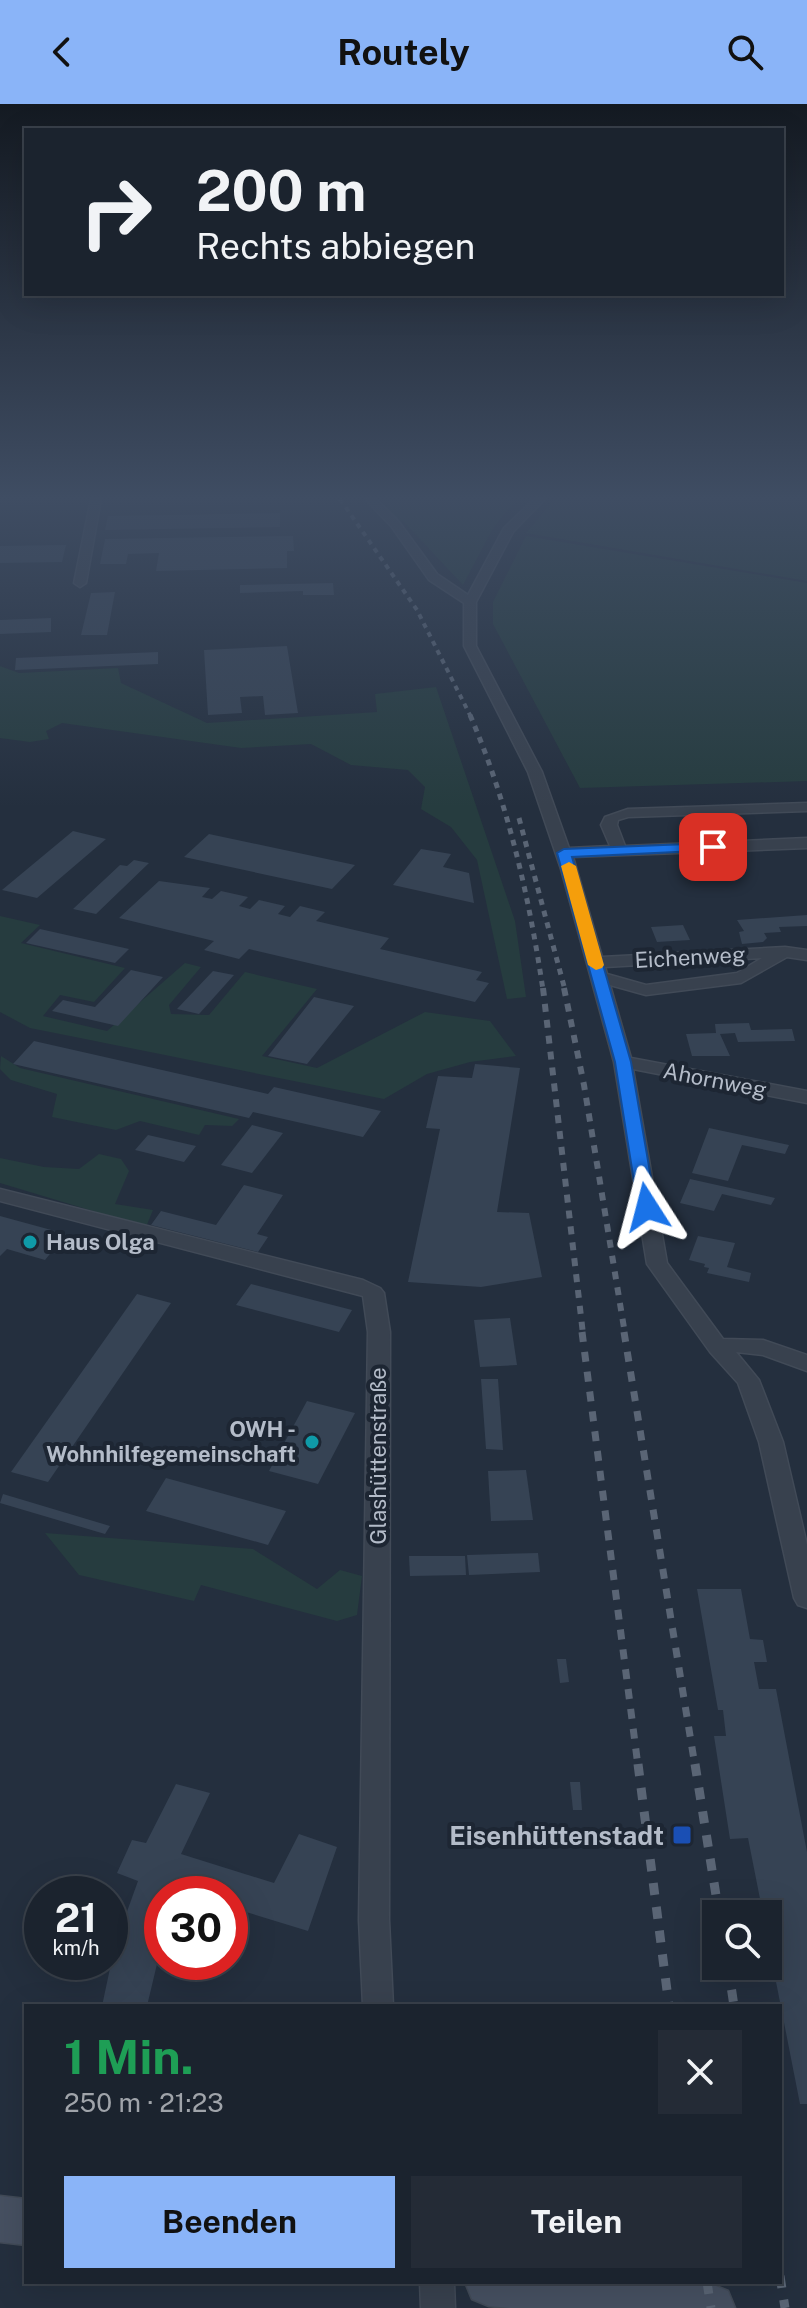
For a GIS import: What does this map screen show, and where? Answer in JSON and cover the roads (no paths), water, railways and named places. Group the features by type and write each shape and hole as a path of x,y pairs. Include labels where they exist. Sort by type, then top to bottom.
{"street":[{"path":"470,602 470,646 535,772 564,853 623,1062 657,1264 718,1347 748,1380 771,1442 807,1598"},
{"path":"619,851 609,825 612,817 628,813 807,807"},
{"path":"564,853 807,843"},
{"name":"Eichenweg","path":"597,970 646,990 741,978 785,952"},
{"name":"Eichenweg","path":"597,970 785,952 807,955"},
{"name":"Ahornweg","path":"623,1062 807,1097"},
{"name":"Glashüttenstraße","path":"0,1195 363,1287 373,1293 379,1332 374,1920 378,2004"},
{"path":"718,1347 757,1345 807,1363"},
{"path":"0,2219 24,2222"},
{"path":"437,2284 438,2308"},
{"path":"506,2284 711,2308"}],"railway":[{"path":"411,602 470,715"},
{"path":"470,715 516,850 543,990"},
{"path":"519,818 565,990"},
{"path":"543,988 583,1334"},
{"path":"564,988 584,1085 625,1334"},
{"path":"582,1332 638,1766"},
{"path":"624,1332 695,1766"},
{"path":"638,1764 669,2004"},
{"path":"695,1764 717,1900"},
{"path":"730,1980 734,2004"},
{"path":"707,2284 711,2308"},
{"path":"781,2284 785,2308"}],"place":[{"name":"Haus Olga","path":"30,1242"},
{"name":"OWH - Wohnhilfegemeinschaft","path":"312,1442"},
{"name":"Eisenhüttenstadt","path":"682,1835"}]}
